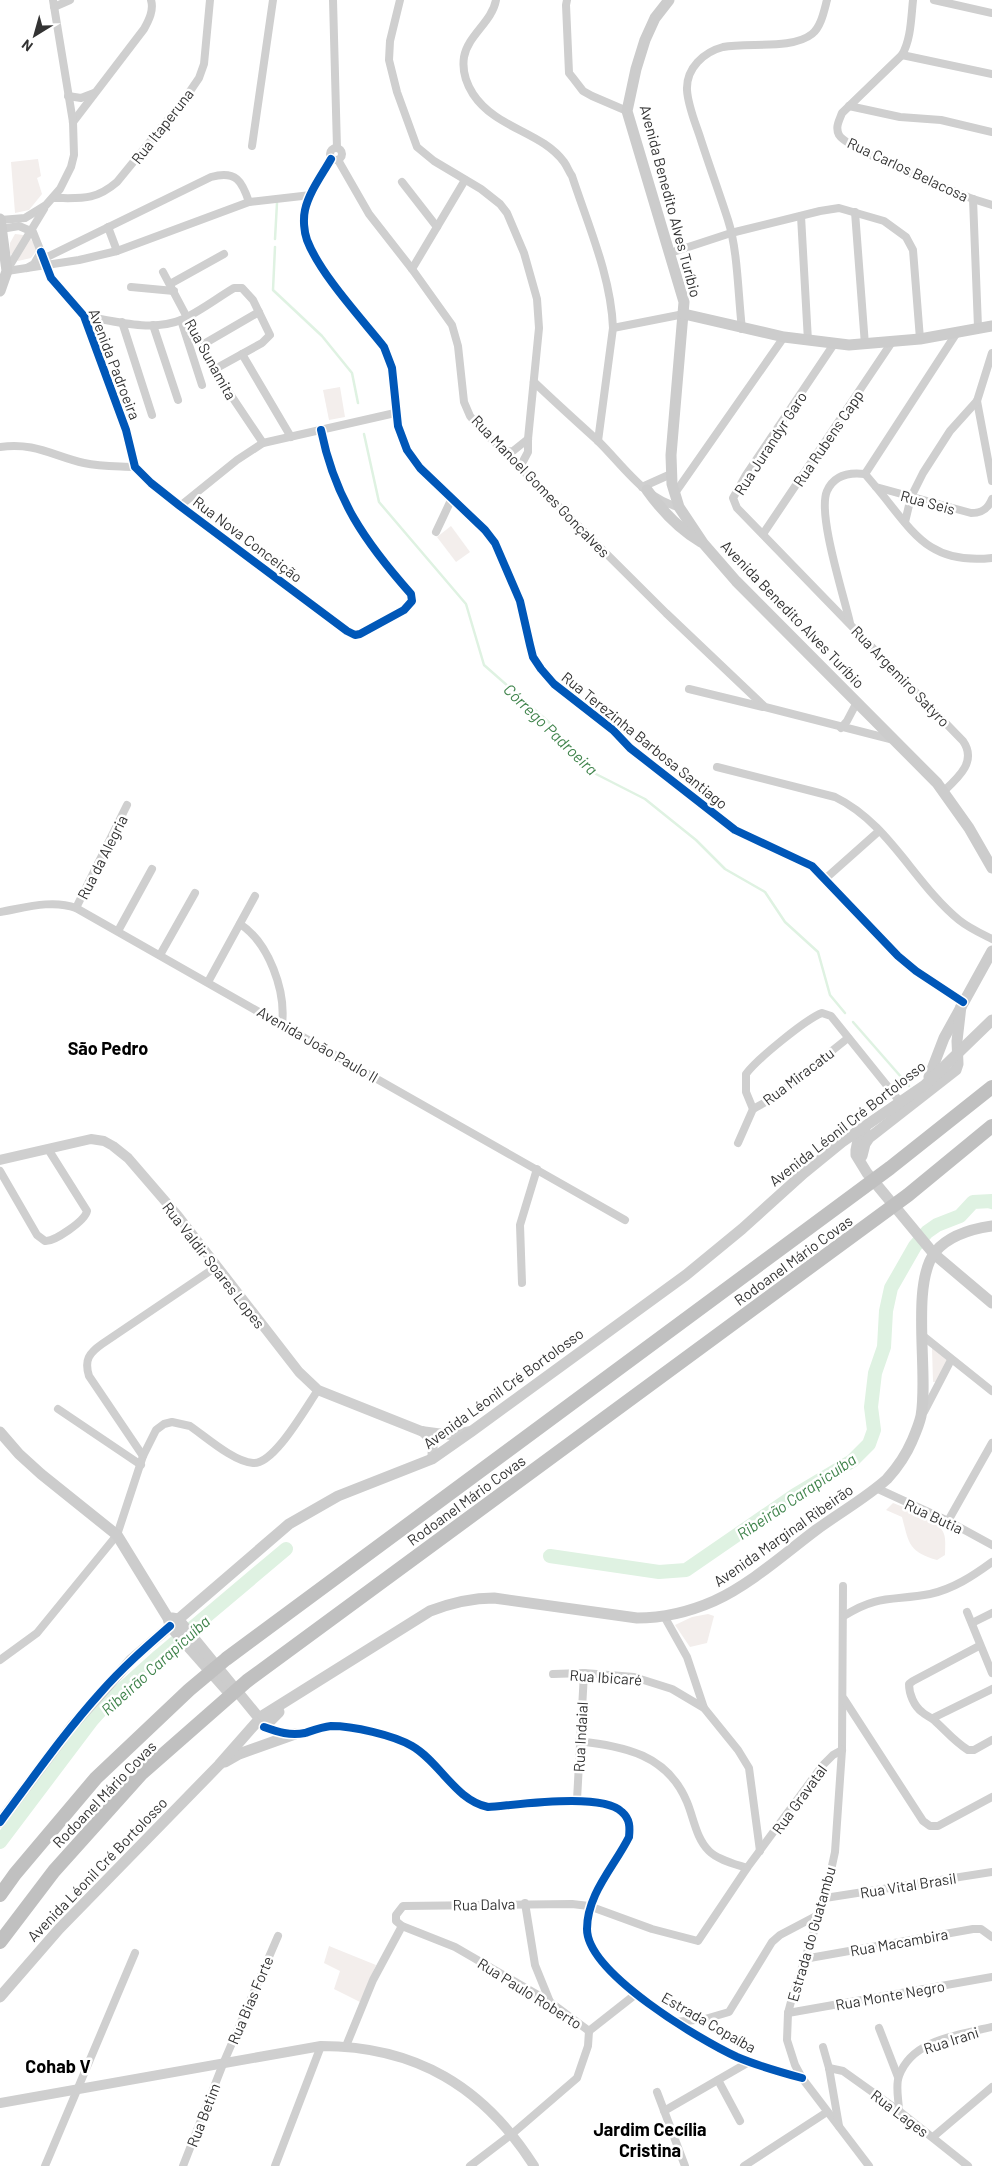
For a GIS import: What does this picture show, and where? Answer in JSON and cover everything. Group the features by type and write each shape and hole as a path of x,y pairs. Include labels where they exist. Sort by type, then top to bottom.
{"highway":[{"name":"Rodoanel Mário Covas","path":"0,1895 15,1874 96,1778 226,1658 854,1195 992,1087"},
{"name":"Rodoanel Mário Covas","path":"0,1942 54,1871 141,1774 247,1681 908,1196 992,1126"}],"main road":[{"name":"Avenida Benedito Alves Turíbio","path":"665,1 655,18 642,50 636,68 628,111 684,302 671,454 671,474 679,508 704,543 736,581 896,741 944,792 970,828 992,868"},
{"path":"0,223 7,271 0,291"},
{"path":"684,314 784,337 834,344 865,345 920,339 956,334 978,327 992,326"},
{"path":"644,489 660,508 687,534 704,543"},
{"path":"924,1086 944,1038 992,951"},
{"path":"867,1173 862,1156 864,1144 869,1138 951,1075 958,1064 956,1054 962,1004"},
{"name":"Avenida Léonil Cré Bortolosso","path":"0,1822 50,1754 102,1691 131,1660 178,1628 289,1524 338,1496 432,1459 472,1431 686,1274 742,1229 804,1173 870,1123 924,1086 992,1020"},
{"path":"938,1054 947,1049 956,1054"},
{"path":"870,1123 861,1134 856,1150 856,1156 867,1173 934,1254 992,1303"},
{"path":"934,1254 956,1236 975,1228 992,1226"},
{"name":"Avenida Marginal Ribeirão","path":"298,1693 430,1611 467,1599 509,1599 637,1618 684,1612 715,1600 743,1583 876,1488 895,1469 905,1455 921,1418 924,1375 923,1293 926,1275 934,1254"},
{"path":"0,1432 19,1454 41,1474 117,1534 178,1628 260,1724"},
{"name":"Avenida Léonil Cré Bortolosso","path":"1,1997 59,1929 219,1765 260,1724 298,1693"},
{"path":"219,1765 239,1754 295,1734"}],"street":[{"path":"0,223 25,218 46,205 66,179 72,161 75,144 73,122 53,4 70,0"},
{"path":"73,122 144,29 153,6 151,0"},
{"name":"Rua Itaperuna","path":"53,198 88,198 106,192 117,182 181,104 199,78 204,64 210,0"},
{"path":"252,146 273,0"},
{"path":"333,0 336,148 342,153 335,160"},
{"path":"400,0 390,41 389,60 397,92 411,133 421,151 492,196 500,204 507,214 524,254 537,299 539,313 528,452 520,467"},
{"path":"496,0 490,16 468,46 464,56 466,81 480,105 492,116 544,145 564,162 572,176 607,286 612,310 612,328 598,442"},
{"path":"568,0 566,5 569,72 583,91 628,111"},
{"path":"742,328 731,233 694,117 687,89 689,76 696,63 705,54 716,49 734,45 800,40 813,34 822,17 826,0"},
{"name":"Rua Carlos Belacosa","path":"913,0 907,47 902,55 842,114 837,125 840,137 849,144 973,199 992,205"},
{"path":"934,0 992,13"},
{"path":"902,55 992,74"},
{"path":"68,96 81,98 94,93"},
{"path":"849,106 900,116 941,120 992,132"},
{"name":"Rua Terezinha Barbosa Santiago","path":"335,160 311,195 305,209 304,220 307,240 327,274 386,352 392,368 398,426 407,450 420,468 495,542 520,602 533,657 541,669 554,684 613,730 630,748 735,830 760,844 812,866 898,956 916,972 962,1004"},
{"name":"Rua Manoel Gomes Gonçalves","path":"335,160 369,214 412,268 452,325 458,346 461,389 470,416 666,613 765,707 896,741"},
{"path":"26,270 43,259 220,174 226,174 242,183 249,202"},
{"path":"412,268 465,180"},
{"path":"402,182 437,227"},
{"path":"7,271 26,270 43,259 65,263 117,251 249,202 311,195"},
{"path":"973,199 978,327"},
{"path":"7,271 46,205"},
{"path":"670,253 731,233 839,208 884,221 897,229 906,238 913,250 920,339"},
{"path":"855,212 865,345"},
{"path":"801,216 808,341"},
{"path":"0,223 31,230"},
{"path":"108,227 117,251"},
{"name":"Avenida Padroeira","path":"31,230 39,244 43,259 56,286 75,304 84,316 126,430 135,467"},
{"path":"62,250 65,263"},
{"path":"131,287 172,288 224,254"},
{"name":"Rua Sunamita","path":"163,272 172,288 184,318 202,345 214,369 262,443"},
{"path":"84,316 153,325 184,318 234,288 239,287 246,290 270,335 267,339 214,369"},
{"path":"202,345 259,312"},
{"path":"612,328 684,314"},
{"path":"184,318 202,385"},
{"path":"122,322 152,415"},
{"path":"153,325 178,400"},
{"path":"956,334 865,474 924,544 941,553 964,558 992,558"},
{"path":"674,493 784,337"},
{"name":"Rua Rubens Capp","path":"763,534 892,342"},
{"name":"Rua Jurandyr Garo","path":"834,344 734,493 733,498 737,508 850,623"},
{"path":"905,522 911,498 923,473 950,430 977,401 992,353"},
{"path":"242,354 291,437"},
{"path":"534,382 598,442 644,489 668,505 679,508"},
{"path":"977,401 992,481"},
{"path":"180,506 237,460 262,443 396,413"},
{"name":"Rua Nova Conceição","path":"135,467 151,483 180,506 347,631 355,635 404,610 412,601 411,594 383,563 350,516 336,484 321,430"},
{"path":"505,452 513,451 528,440"},
{"path":"0,447 27,446 46,450 83,463 135,467"},
{"name":"Rua Argemiro Satyro","path":"865,474 850,472 841,476 827,490 825,498 828,530 850,623 963,741 969,750 969,758 966,765 944,792"},
{"path":"644,489 671,474"},
{"name":"Rua Seis","path":"876,487 971,513 986,509 992,499"},
{"path":"436,532 452,498"},
{"path":"689,689 765,707"},
{"path":"841,728 857,702"},
{"path":"717,767 835,798 852,806 879,831 945,908 973,930 992,939"},
{"name":"Rua da Alegria","path":"76,908 127,806"},
{"path":"825,879 879,831"},
{"path":"118,931 152,869"},
{"path":"160,955 195,893"},
{"path":"208,982 255,896"},
{"name":"Avenida João Paulo II","path":"0,912 60,904 76,908 537,1168 625,1220"},
{"path":"240,924 253,934 265,950 283,1000 282,1024"},
{"path":"753,1109 746,1092 746,1074 762,1058 822,1012 828,1014 901,1103"},
{"name":"Rua Miracatu","path":"738,1143 753,1109 773,1098 848,1038"},
{"name":"Rua Valdir Soares Lopes","path":"0,1160 91,1139 104,1141 113,1146 128,1158 178,1216 299,1372 318,1390 421,1431 451,1435 472,1431"},
{"path":"0,1171 13,1196 41,1239 45,1241 52,1240 82,1221 87,1215 86,1208 48,1149"},
{"path":"522,1283 520,1225 537,1168"},
{"path":"143,1456 89,1376 86,1364 88,1357 102,1344 216,1267"},
{"path":"923,1336 992,1391"},
{"path":"921,1418 951,1360"},
{"path":"0,1660 38,1633 117,1534 143,1456 156,1430 164,1424 172,1422 190,1426 242,1460 254,1463 262,1462 270,1458 318,1390"},
{"path":"58,1409 141,1465"},
{"path":"421,1431 430,1438 434,1445 432,1459"},
{"path":"948,1521 992,1443"},
{"name":"Rua Butia","path":"876,1488 948,1521 992,1545"},
{"path":"844,1616 868,1603 885,1598 919,1596 946,1589 992,1562"},
{"name":"Estrada do Guatambu","path":"843,1586 844,1699 835,1852 825,1898 788,2013 787,2040 794,2064 802,2078 869,2166"},
{"path":"967,1612 991,1668"},
{"path":"972,1623 992,1613"},
{"path":"664,1616 687,1657 704,1708"},
{"path":"980,1646 938,1666 909,1684 909,1690 914,1703 921,1712 933,1718 947,1733 968,1750 974,1750 992,1740"},
{"name":"Rua Ibicaré","path":"553,1674 634,1677 648,1680 672,1689 704,1708 738,1750 749,1768 760,1851"},
{"name":"Rua Indaial","path":"577,1800 584,1674"},
{"path":"933,1718 992,1689"},
{"path":"844,1699 917,1815 930,1826 938,1826 992,1797"},
{"name":"Estrada Copaíba","path":"260,1724 286,1734 295,1734 330,1726 365,1731 394,1739 412,1746 424,1755 469,1799 478,1805 488,1807 577,1800 610,1804 621,1811 628,1819 629,1837 589,1906 587,1932 590,1945 601,1962 636,1994 674,2022 749,2062 802,2078"},
{"path":"579,1741 631,1749 656,1762 669,1773 681,1790 697,1832 710,1852 747,1868"},
{"name":"Rua Gravatal","path":"698,1941 747,1868 822,1766 833,1755 842,1750"},
{"name":"Rua Vital Brasil","path":"825,1898 992,1872"},
{"path":"526,1903 535,1966 550,2002"},
{"name":"Rua Dalva","path":"402,1926 396,1921 396,1918 403,1906 526,1903 589,1906 644,1926 698,1941"},
{"path":"674,2022 721,2016 729,2012 736,2004 748,1979 772,1942 780,1935 818,1915"},
{"path":"346,2046 373,1980 402,1926"},
{"name":"Rua Paulo Roberto","path":"402,1926 455,1947 550,2002 589,2031 588,2046 577,2078 512,2134 470,2166"},
{"name":"Rua Macambira","path":"804,1959 973,1929 981,1929 992,1937"},
{"name":"Rua Bias Forte","path":"223,2064 278,1936"},
{"path":"45,2166 135,1953"},
{"name":"Rua Monte Negro","path":"788,2013 992,1977"},
{"path":"589,2031 636,1994"},
{"name":"Rua Irani","path":"898,2077 908,2059 924,2046 992,2027"},
{"path":"879,2028 898,2077 899,2111"},
{"path":"275,2166 321,2046"},
{"path":"0,2103 321,2046 346,2046 390,2054 420,2063 445,2076 478,2099 512,2134 534,2166"},
{"path":"823,2047 829,2068 840,2128"},
{"path":"664,2111 749,2062"},
{"name":"Rua Betim","path":"183,2166 223,2064"},
{"name":"Rua Lages","path":"829,2068 843,2071 899,2111 968,2166"},
{"path":"718,2080 740,2121"},
{"path":"933,2138 992,2087"},
{"path":"657,2092 685,2166"},
{"path":"981,2097 992,2098"},
{"path":"744,2166 827,2112"}],"shaded area":[{"path":"38,159 41,176 37,178 42,194 29,210 15,213 11,162"},
{"path":"15,234 26,236 33,243 37,250 31,258 18,261 10,253 10,243"},
{"path":"340,387 345,417 329,420 323,390"},
{"path":"451,526 470,552 456,562 437,537"},
{"path":"932,1348 948,1360 937,1382 933,1382"},
{"path":"893,1503 930,1519 941,1529 945,1539 945,1555 937,1560 915,1550 906,1534 902,1517 886,1510"},
{"path":"708,1614 714,1616 707,1643 690,1647 675,1625 692,1617"},
{"path":"329,1946 376,1965 360,2002 334,1989 340,1971 324,1963"}],"waterway":[{"name":"Córrego Padroeira","path":"275,239 277,203"},
{"name":"Córrego Padroeira","path":"275,247 273,290 322,336 352,373 358,403"},
{"name":"Córrego Padroeira","path":"364,434 379,502 466,604 484,665 552,725 594,773 645,799 696,840 725,869 765,892 785,922 818,952 830,995 845,1013"},
{"name":"Córrego Padroeira","path":"853,1022 909,1086"},
{"name":"Ribeirão Carapicuíba","path":"550,1556 659,1572 686,1570 795,1495 852,1461 869,1444 874,1430 871,1407 875,1373 884,1347 886,1311 891,1288 915,1246 927,1232 937,1225 960,1216 973,1202 992,1201"},
{"name":"Ribeirão Carapicuíba","path":"973,1202 992,1208"},
{"name":"Ribeirão Carapicuíba","path":"0,1842 92,1720 109,1701 159,1656 286,1549"}],"cycle path":[{"path":"331,159 307,203 304,214 307,240 321,267 331,281 384,347 392,368 398,426 407,450 420,468 485,530 495,543 520,601 533,657 541,669 554,684 613,730 630,748 735,830 812,866 898,956 916,971 963,1002"},
{"path":"41,252 51,278 84,316 126,430 135,467 151,483 180,506 347,631 355,635 404,610 412,601 411,594 379,556 354,518 334,477 321,430"},
{"path":"0,1822 87,1708 126,1666 170,1626"},
{"path":"264,1727 294,1734 305,1733 328,1726 340,1726 394,1738 422,1753 466,1797 488,1807 538,1802 578,1801 597,1802 612,1806 622,1812 627,1817 629,1823 629,1837 602,1881 591,1904 587,1929 592,1946 605,1965 625,1984 673,2021 737,2057 802,2078"}],"district":[{"name":"São Pedro","path":"108,1048"},
{"name":"Cohab V","path":"58,2066"},
{"name":"Jardim Cecília Cristina","path":"650,2139"}]}
